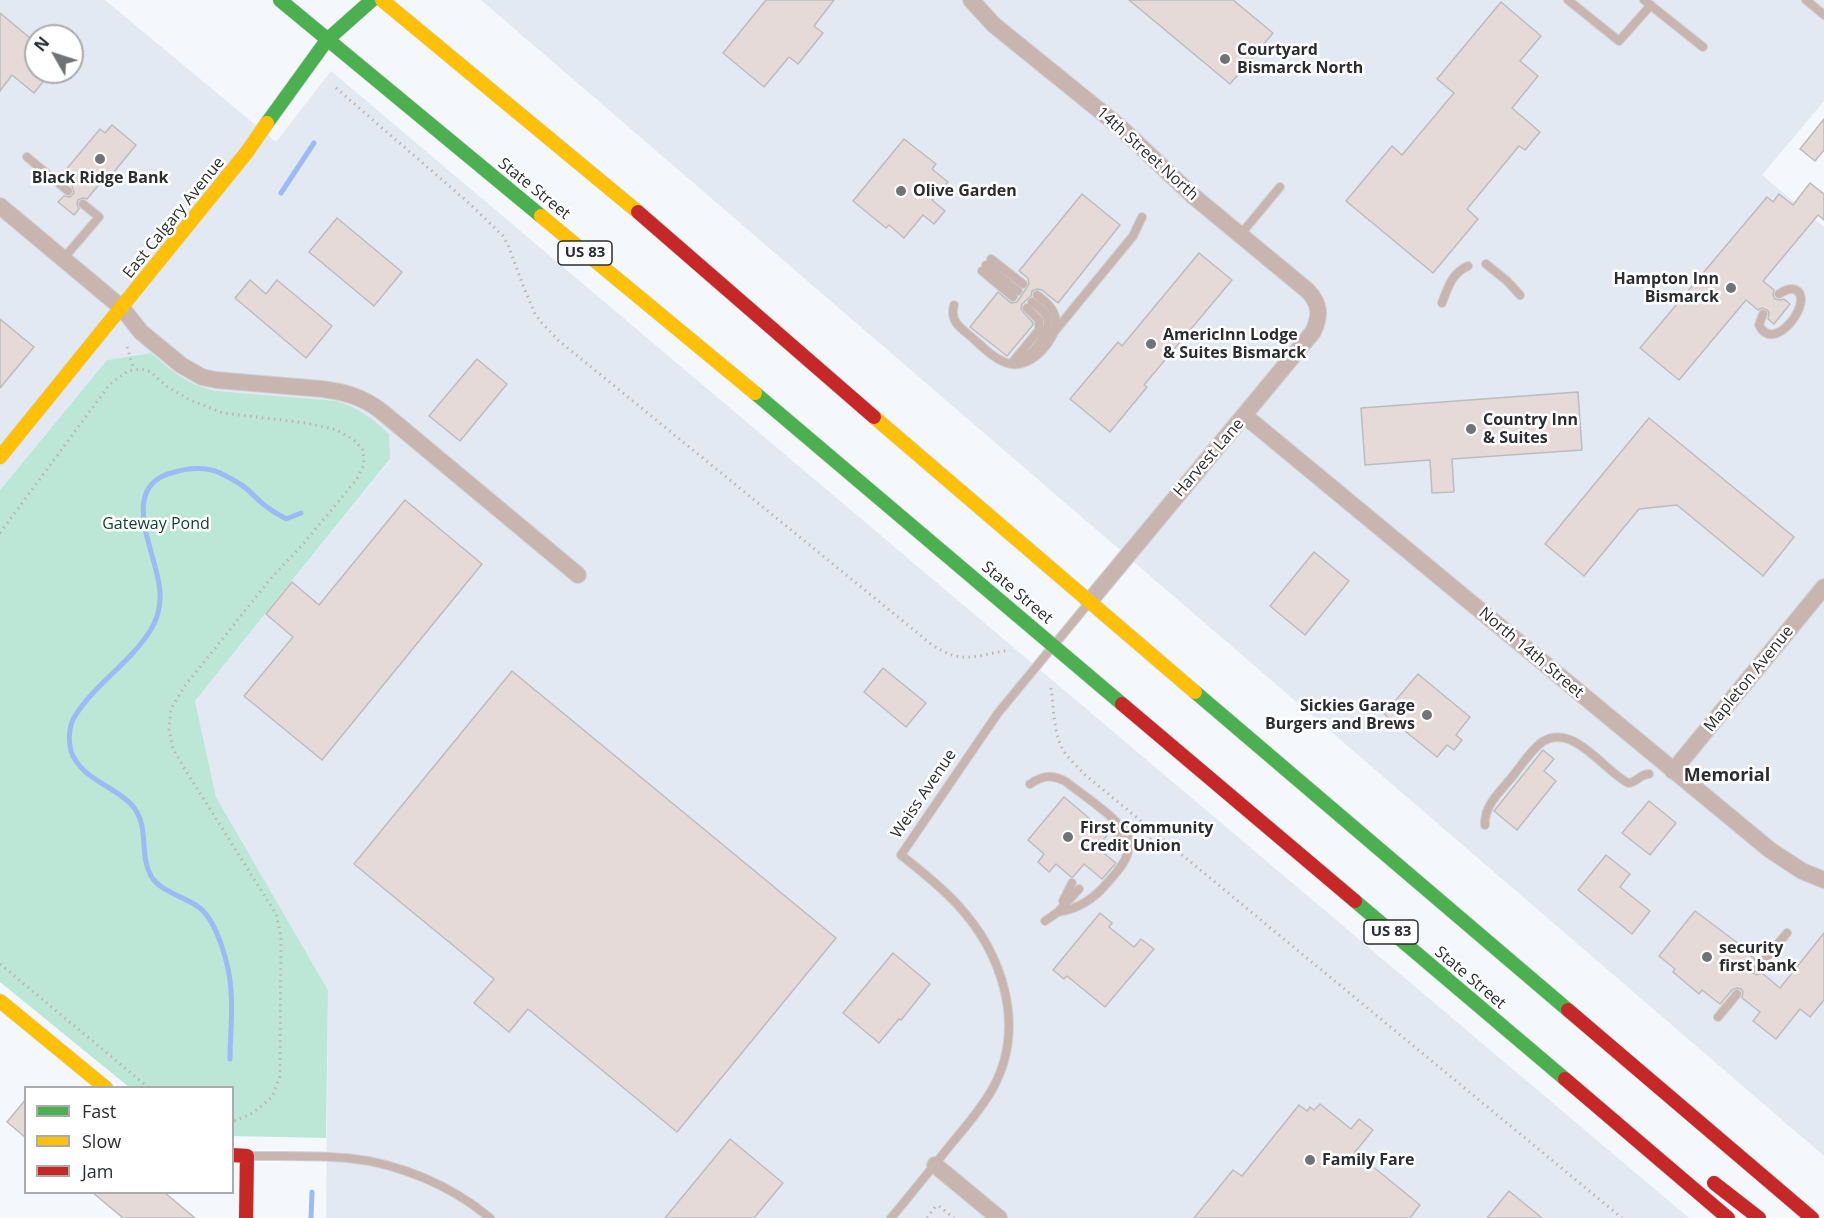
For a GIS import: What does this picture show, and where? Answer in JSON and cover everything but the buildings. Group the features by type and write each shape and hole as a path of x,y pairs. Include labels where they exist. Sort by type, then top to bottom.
{"main road":[{"name":"State Street","path":"280,0 766,402 1728,1218"},
{"name":"East Calgary Avenue","path":"0,457 247,152 327,40 372,0"},
{"path":"382,0 611,189 978,507 1812,1217"},
{"path":"0,1001 104,1086"},
{"path":"1616,1123 1658,1175"},
{"path":"1635,1139 1683,1161"},
{"path":"234,1155 247,1156 246,1218"},
{"path":"1702,1175 1759,1218"}],"street":[{"name":"14th Street North","path":"971,0 994,25 1120,127 1186,190 1308,291 1320,309"},
{"path":"0,206 122,308 141,332 181,365 202,377 216,380 337,390 363,399 381,411 578,575"},
{"name":"Harvest Lane","path":"1089,602 1313,332 1320,309"},
{"name":"North 14th Street","path":"1245,416 1770,850 1802,871 1824,880"},
{"name":"Mapleton Avenue","path":"1674,771 1824,587"},
{"path":"935,1165 999,1218"}],"lane":[{"path":"1568,0 1618,41 1647,3 1703,47"},
{"path":"1806,0 1824,15"},
{"path":"27,157 68,191"},
{"path":"1240,235 1280,187"},
{"path":"63,259 99,217 83,204"},
{"path":"954,305 952,316 958,326 999,360 1015,364 1032,359 1133,236 1142,217"},
{"path":"1486,264 1507,280 1520,295"},
{"path":"986,265 1018,291 986,265"},
{"path":"1442,303 1450,282 1459,270 1468,266"},
{"path":"1762,314 1759,325 1768,335 1782,330 1796,315 1800,306 1800,293 1791,289 1779,294"},
{"path":"1015,364 1039,330 1039,320 1032,302 1052,308 1056,322 1053,334"},
{"name":"Weiss Avenue","path":"891,1218 977,1113 995,1085 1008,1042 1006,997 998,968 982,937 952,898 901,855 998,713 1089,602"},
{"path":"1485,825 1486,813 1491,802 1537,747 1542,742 1555,737 1561,736 1573,740 1628,783 1649,774"},
{"path":"1030,784 1044,776 1058,777 1108,815 1128,837 1129,847 1123,864 1101,891 1084,904 1058,912"},
{"path":"1108,815 1113,826 1114,840"},
{"path":"1045,921 1058,912 1076,886"},
{"path":"1757,969 1787,933"},
{"path":"1718,1017 1737,994"},
{"path":"247,1156 349,1158 392,1167 437,1184 490,1218"}],"path":[{"path":"336,88 470,204 503,236 536,314 558,340 939,650 953,656 972,658 1010,650"},
{"path":"127,347 134,370"},
{"path":"0,533 110,384 128,371 142,369 151,372 166,386 190,400 223,413 306,423 337,430 354,440 363,450 364,464 357,478 304,543 272,577 184,687 171,709 168,729 173,749 276,914 282,936 280,1076 272,1097 253,1113 234,1121"},
{"path":"1052,688 1058,736 1066,754 1084,774 1623,1218"},
{"path":"1129,847 1142,845 1149,841 1156,832"},
{"path":"0,964 147,1086"},
{"path":"927,1218 935,1207 939,1206 954,1218"}],"shaded area":[{"path":"0,0 105,0 276,142 331,71 1689,1218 326,1218 328,990 216,797 195,701 390,460 216,391 199,388 182,379 150,353 107,360 0,490"},
{"path":"481,0 1824,0 1824,101 1762,175 1824,227 1824,1156"}],"green space":[{"name":"Gateway Pond","path":"151,353 180,377 216,391 336,401 365,414 389,434 390,459 195,701 216,797 328,990 326,1138 234,1136 234,1086 128,1086 0,982 0,490 107,360"}],"waterway":[{"path":"281,193 314,143"},
{"path":"230,1059 232,1008 230,981 222,946 212,924 200,908 155,882 147,867 143,830 137,812 123,797 89,775 75,760 71,751 71,724 83,704 142,643 157,618 160,592 144,523 143,506 147,491 157,479 180,471 209,470 238,483 269,509 286,519 301,513"},
{"path":"311,1218 312,1192"}],"traffic: fast":[{"path":"280,0 541,216"},
{"path":"267,123 327,40 372,0"},
{"path":"755,393 1122,704"},
{"path":"1195,692 1568,1010"},
{"path":"1355,901 1565,1079"}],"traffic: slow":[{"path":"382,0 638,212"},
{"path":"0,457 247,152 267,123"},
{"path":"541,216 755,393"},
{"path":"874,417 1195,692"},
{"path":"0,1001 104,1086"}],"traffic: jam":[{"path":"638,212 874,417"},
{"path":"1122,704 1355,901"},
{"path":"1568,1010 1812,1218"},
{"path":"1565,1079 1728,1218"},
{"path":"234,1155 247,1156 246,1218"},
{"path":"1714,1183 1759,1218"}],"place":[{"name":"Courtyard Bismarck North","path":"1225,59"},
{"name":"Black Ridge Bank","path":"100,159"},
{"name":"Olive Garden","path":"901,191"},
{"name":"Hampton Inn Bismarck","path":"1731,288"},
{"name":"AmericInn Lodge & Suites Bismarck","path":"1151,344"},
{"name":"Country Inn & Suites","path":"1471,429"},
{"name":"Sickies Garage Burgers and Brews","path":"1427,715"},
{"name":"First Community Credit Union","path":"1068,837"},
{"name":"security first bank","path":"1707,957"},
{"name":"Family Fare","path":"1310,1160"}],"district":[{"name":"Memorial","path":"1727,776"}]}
